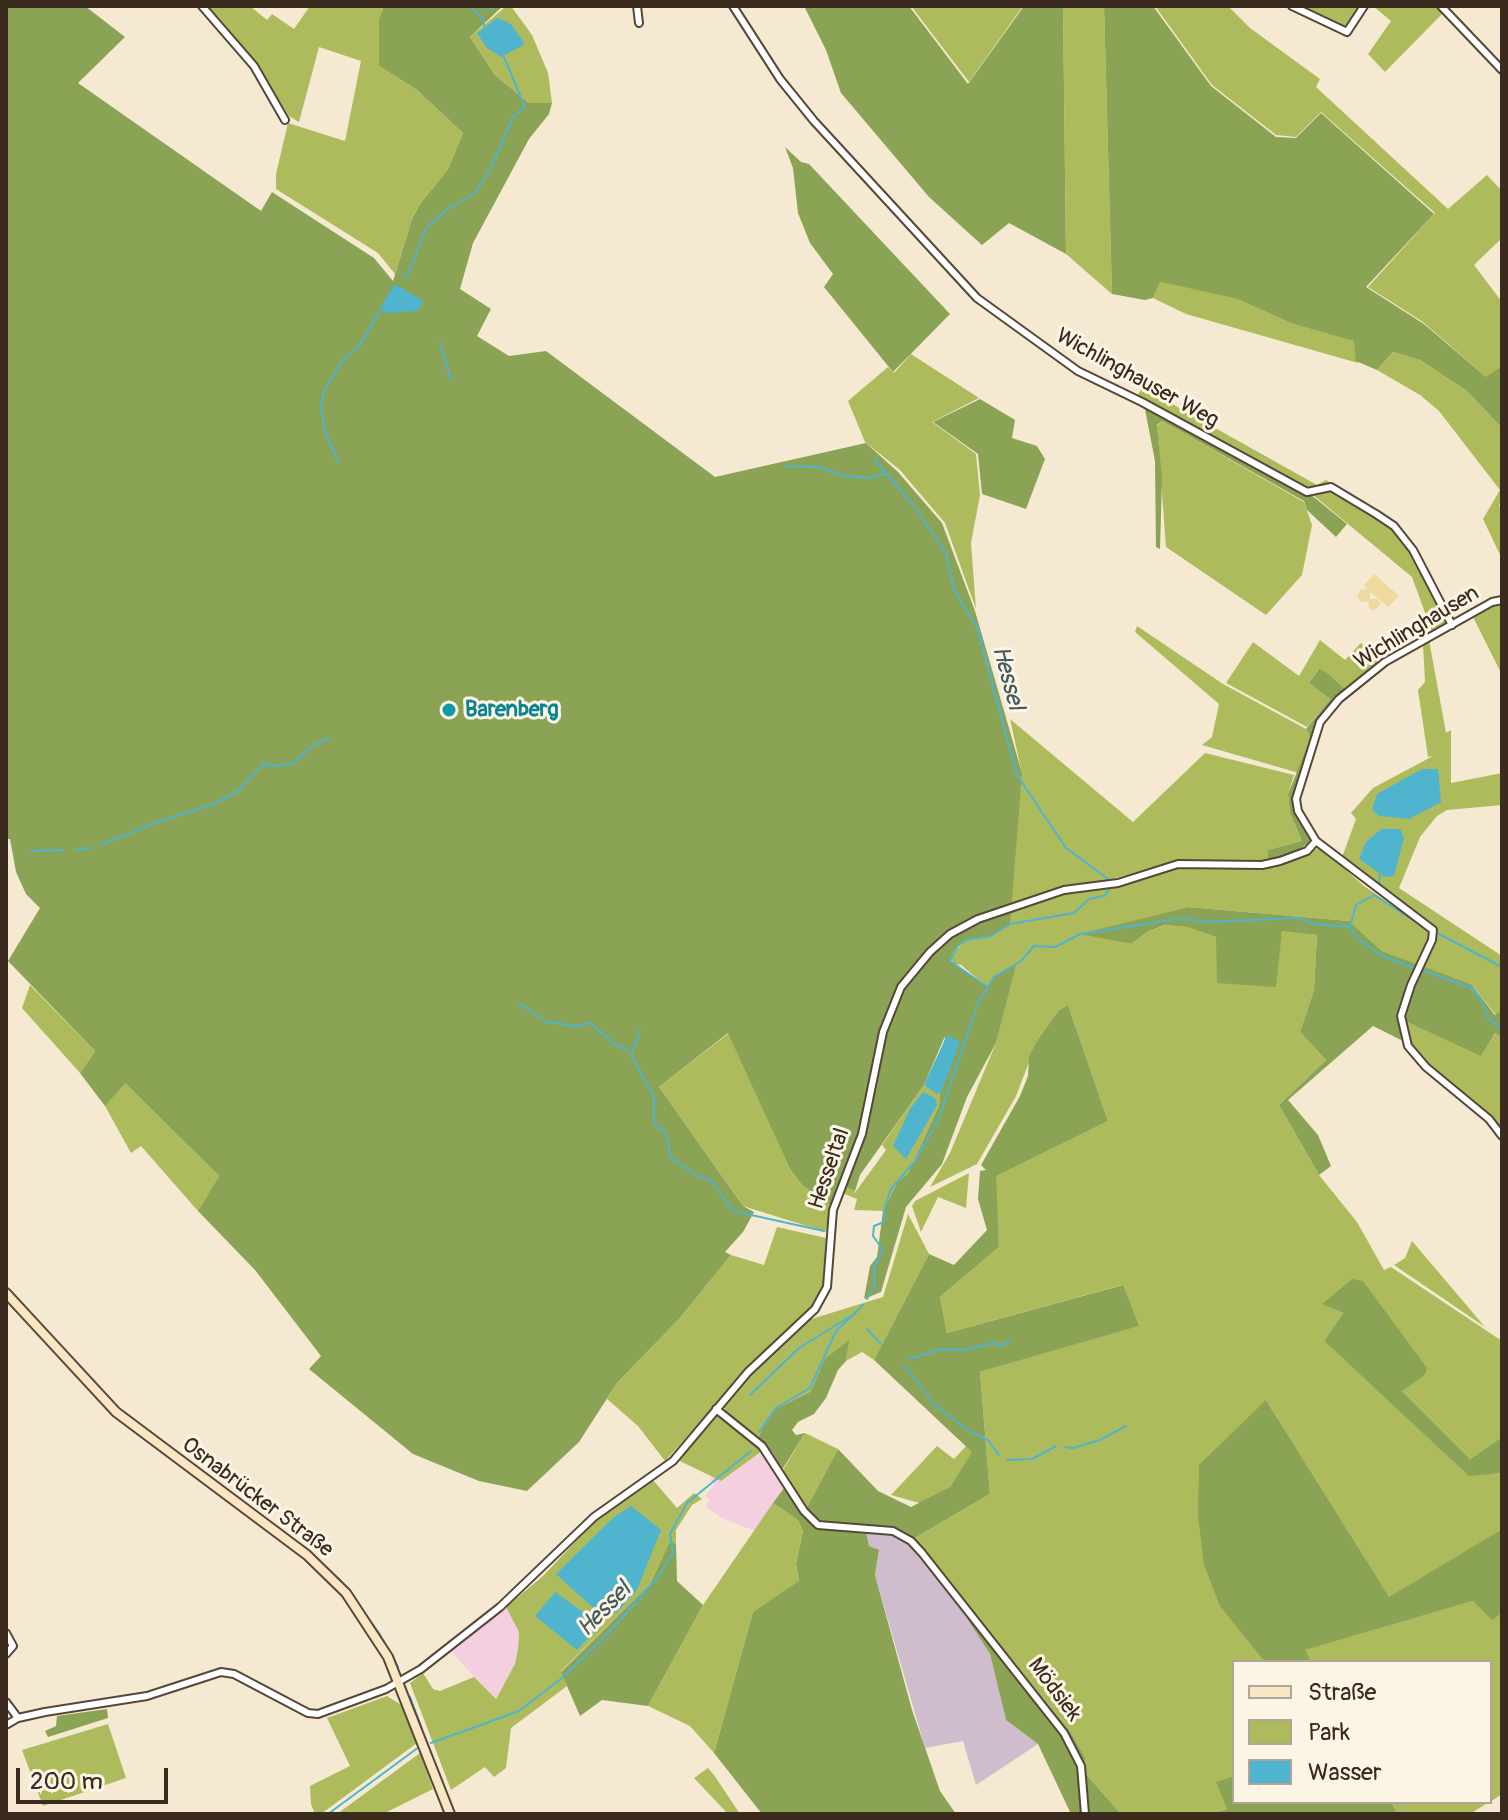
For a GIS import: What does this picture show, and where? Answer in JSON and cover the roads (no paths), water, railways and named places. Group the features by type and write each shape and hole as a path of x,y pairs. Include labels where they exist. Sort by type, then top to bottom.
{"main road":[{"name":"Osnabrücker Straße","path":"6,1293 116,1412 326,1572 369,1624 399,1682 450,1814"}],"street":[{"path":"202,6 254,66 285,120"},
{"path":"637,6 639,23"},
{"name":"Wichlinghauser Weg","path":"733,6 780,79 814,121 977,298 1078,371 1142,402 1307,492 1331,487 1394,526 1413,550 1452,625"},
{"path":"1292,6 1347,32 1364,6"},
{"path":"1441,6 1502,70"},
{"name":"Wichlinghausen","path":"1502,600 1385,662 1339,699 1320,722 1296,799 1298,811 1316,841 1433,930 1432,940 1405,999 1401,1016 1408,1046 1426,1067 1479,1110 1502,1136"},
{"name":"Hesseltal","path":"18,1718 147,1696 221,1672 234,1674 308,1713 318,1714 399,1682 500,1607 594,1517 673,1461 748,1372 821,1301 827,1287 833,1210 862,1134 876,1055 901,987 930,952 950,934 978,919 1064,890 1118,883 1178,864 1280,861 1307,851 1316,841"},
{"name":"Mödsiek","path":"716,1409 762,1446 804,1511 818,1525 903,1535 922,1553 1071,1743 1081,1766 1085,1814"},
{"path":"6,1633 13,1646 6,1654"},
{"path":"6,1702 18,1718 6,1725"}],"water":[{"path":"497,18 510,23 525,44 501,57 487,48 477,33"},
{"path":"395,284 423,301 418,311 384,313 381,306"},
{"path":"1422,769 1438,769 1441,802 1409,819 1379,816 1372,810 1377,794"},
{"path":"1381,829 1400,829 1404,837 1394,876 1385,877 1359,859 1366,842"},
{"path":"947,1035 960,1042 941,1093 937,1094 924,1085"},
{"path":"923,1092 935,1098 937,1105 906,1159 893,1146 910,1109"},
{"path":"631,1506 661,1530 637,1590 616,1613 600,1614 556,1574 613,1518"},
{"path":"555,1592 601,1625 577,1650 535,1616"}],"waterway":[{"path":"470,6 483,19 484,26"},
{"path":"479,6 492,9"},
{"path":"403,278 409,272 426,228 446,210 475,193 492,166 513,117 525,107 503,55"},
{"path":"338,462 325,431 321,409 324,390 346,356 358,348 381,309"},
{"path":"440,343 451,380"},
{"name":"Hessel","path":"874,459 886,473"},
{"name":"Hessel","path":"786,466 820,467 840,475 867,478 887,474 913,505 946,553 954,590 977,627 1017,775 1066,848 1108,879"},
{"path":"101,845 157,822 212,805 238,791 264,763 271,766 294,763 312,746 329,738"},
{"path":"77,849 92,848"},
{"path":"31,851 63,850"},
{"name":"Hessel","path":"1379,885 1380,874"},
{"name":"Hessel","path":"986,986 950,961 958,946 966,940 991,936 1010,924 1074,913 1089,899 1104,896 1109,890"},
{"name":"Hessel","path":"1350,927 1356,905 1374,895 1425,928"},
{"name":"Hessel","path":"976,1006 994,977 1020,962 1034,946 1055,947 1080,934 1184,918 1206,922 1297,918 1314,924 1350,927 1358,939 1380,955 1414,968"},
{"name":"Hessel","path":"1437,933 1502,967"},
{"name":"Hessel","path":"1422,970 1471,988 1481,999 1488,1018 1502,1029"},
{"path":"519,1003 547,1022 577,1026 590,1023 616,1045 629,1050"},
{"name":"Hessel","path":"867,1299 875,1284 874,1267 883,1250 873,1236 874,1226 884,1222 891,1189 915,1161 938,1120 976,1010"},
{"path":"640,1030 631,1055 654,1097 654,1123 666,1134 671,1157 694,1174 712,1181 733,1211 824,1231"},
{"path":"6,1287 13,1295"},
{"name":"Hessel","path":"759,1432 776,1408 810,1388 836,1331 863,1305"},
{"path":"750,1395 799,1348 856,1313"},
{"path":"867,1329 881,1344"},
{"path":"910,1359 942,1349 965,1350 993,1343 1002,1346 1010,1339"},
{"path":"904,1365 935,1405 969,1431 988,1440 999,1455"},
{"path":"1065,1447 1073,1448 1100,1440 1126,1426"},
{"path":"1007,1460 1032,1459 1056,1446"},
{"name":"Hessel","path":"431,1743 519,1711 562,1678 604,1638 659,1576 673,1553 670,1534 687,1503 751,1451"},
{"path":"263,1517 340,1580 379,1633 398,1667"},
{"path":"410,1697 422,1729"},
{"name":"Hessel","path":"328,1814 419,1747"}],"place":[{"name":"Barenberg","path":"449,710"}]}
